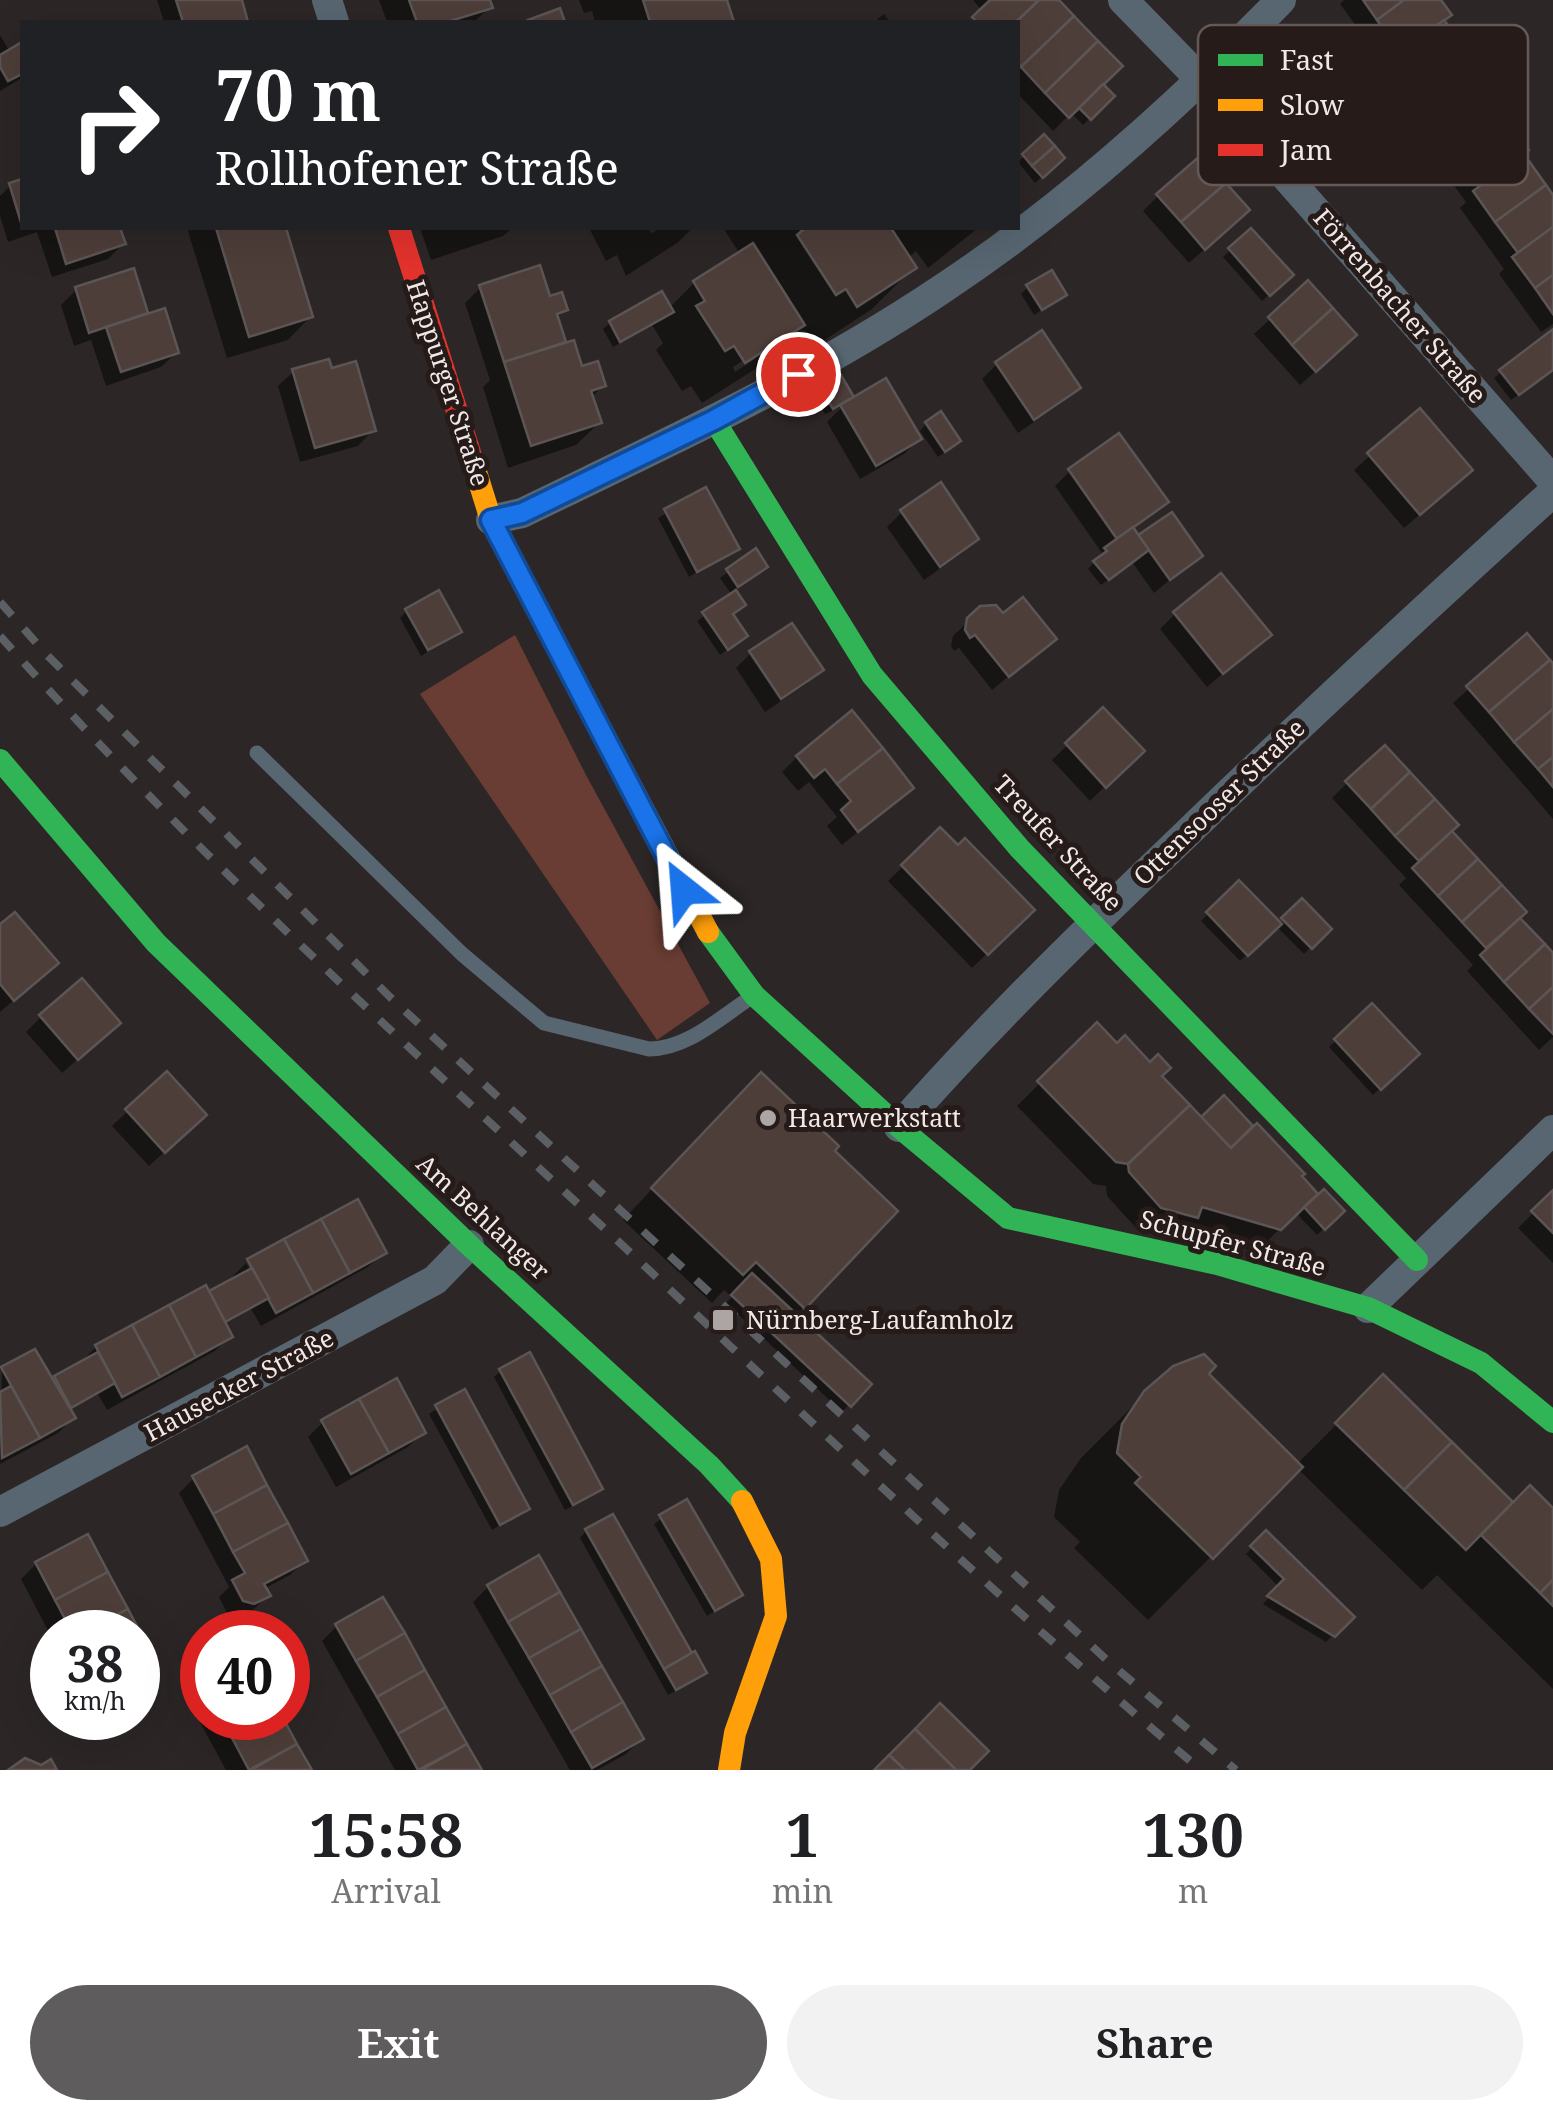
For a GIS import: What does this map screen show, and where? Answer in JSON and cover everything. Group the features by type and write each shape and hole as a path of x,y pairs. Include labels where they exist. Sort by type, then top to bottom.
{"street":[{"name":"Förrenbacher Straße","path":"1123,0 1198,77"},
{"path":"1257,25 1281,0"},
{"path":"491,520 522,513 714,420 836,354 947,286 1052,208 1198,84"},
{"name":"Förrenbacher Straße","path":"1293,185 1553,481"},
{"name":"Happurger Straße","path":"399,230 491,520 702,923 754,995 899,1127"},
{"name":"Treufer Straße","path":"714,420 872,675 1020,849 1417,1260"},
{"name":"Ottensooser Straße","path":"899,1127 947,1072 1094,922 1339,687 1553,492"},
{"name":"Am Behlanger","path":"0,760 156,943 469,1244 695,1451 748,1508 770,1559 776,1616 734,1733 729,1770"},
{"name":"Schupfer Straße","path":"899,1127 1008,1218 1217,1264 1368,1308 1481,1363 1553,1422"},
{"path":"1368,1308 1553,1130"},
{"name":"Hausecker Straße","path":"0,1512 435,1280 469,1244"}],"lane":[{"path":"257,753 462,954 544,1022 650,1049 664,1049 686,1040 754,995"}],"shaded area":[{"path":"515,635 710,1003 657,1040 420,694"}],"building":[{"path":"176,0 242,0 247,20 182,20"},
{"path":"409,0 490,0 493,8 454,20 416,20"},
{"path":"643,0 727,0 733,20 649,20"},
{"path":"990,0 1039,0 1018,20 972,17"},
{"path":"1039,0 1059,0 1074,16 1021,67 1018,20"},
{"path":"1363,0 1404,0 1377,20"},
{"path":"1404,0 1441,0 1452,15 1438,25 1381,25 1377,20"},
{"path":"560,8 564,20 528,20"},
{"path":"1074,16 1098,41 1045,93 1021,67"},
{"path":"1098,41 1123,66 1069,118 1045,93"},
{"path":"20,43 20,75 8,81 0,67 0,55"},
{"path":"1103,84 1115,96 1091,120 1079,108"},
{"path":"1044,134 1055,146 1032,166 1022,154"},
{"path":"1055,146 1065,158 1043,178 1032,166"},
{"path":"1198,158 1198,185 1224,185 1181,222 1156,194"},
{"path":"1528,160 1546,185 1495,222 1473,191 1481,185 1528,185"},
{"path":"20,180 20,219 9,183"},
{"path":"1224,185 1250,210 1205,250 1181,222"},
{"path":"1546,185 1553,195 1553,227 1518,253 1495,222"},
{"path":"1553,227 1553,275 1535,288 1512,257"},
{"path":"1251,228 1294,275 1270,296 1228,248"},
{"path":"56,230 121,230 126,244 66,264"},
{"path":"217,230 287,230 313,317 249,337"},
{"path":"803,230 892,230 917,268 857,307 846,289 836,295 797,235"},
{"path":"753,243 805,325 745,363 734,346 725,351 696,306 705,301 693,281"},
{"path":"540,265 550,296 562,292 568,310 557,314 566,342 504,362 479,285"},
{"path":"134,268 148,313 89,333 75,287"},
{"path":"1052,270 1067,295 1042,310 1026,285"},
{"path":"1553,275 1553,314 1535,288"},
{"path":"1308,280 1333,308 1292,345 1268,317"},
{"path":"662,291 674,312 620,342 609,321"},
{"path":"165,308 179,353 121,372 106,327"},
{"path":"1333,308 1357,335 1316,372 1292,345"},
{"path":"1553,329 1553,370 1519,395 1499,370"},
{"path":"1042,330 1081,388 1034,420 995,362"},
{"path":"574,340 582,366 598,361 606,386 591,391 602,423 531,446 504,362"},
{"path":"329,359 332,368 356,361 376,431 315,448 292,369"},
{"path":"841,375 854,397 833,409 820,388"},
{"path":"886,378 922,439 876,466 840,405"},
{"path":"1420,408 1473,470 1420,515 1367,453"},
{"path":"941,411 961,441 945,452 925,422"},
{"path":"1119,433 1169,502 1117,539 1068,469"},
{"path":"941,482 979,539 940,567 900,510"},
{"path":"706,487 740,549 697,572 664,509"},
{"path":"1172,512 1203,556 1170,580 1138,535"},
{"path":"1133,527 1149,550 1109,580 1093,561"},
{"path":"756,548 768,567 738,587 726,569"},
{"path":"1221,573 1272,635 1223,674 1173,612"},
{"path":"439,590 462,632 428,650 405,609"},
{"path":"736,590 746,605 733,614 748,636 728,650 702,612"},
{"path":"1023,597 1057,639 1009,677 975,635 970,638 965,630 967,618 980,606 996,605 1003,613"},
{"path":"792,623 824,670 781,699 749,651"},
{"path":"1527,633 1550,660 1489,712 1466,686"},
{"path":"1550,660 1553,709 1514,742 1489,712"},
{"path":"1103,707 1145,751 1106,788 1065,743"},
{"path":"1553,709 1553,757 1538,769 1514,742"},
{"path":"852,710 883,748 837,784 825,769 814,778 796,756"},
{"path":"1385,745 1410,772 1371,809 1345,781"},
{"path":"883,748 914,788 858,832 841,810 851,801 837,784"},
{"path":"1553,757 1553,787 1538,769"},
{"path":"1410,772 1435,799 1395,836 1371,809"},
{"path":"1435,799 1459,825 1419,861 1395,836"},
{"path":"940,827 958,845 965,838 1035,910 988,955 901,865"},
{"path":"1452,831 1478,859 1438,896 1412,868"},
{"path":"1478,859 1502,885 1462,922 1438,896"},
{"path":"1239,880 1282,924 1248,956 1206,912"},
{"path":"1502,885 1527,912 1486,948 1462,922"},
{"path":"1302,898 1332,929 1312,949 1281,918"},
{"path":"15,912 59,963 14,1001 0,984 0,924"},
{"path":"1520,918 1545,944 1504,982 1480,955"},
{"path":"1545,944 1553,953 1553,987 1529,1009 1504,982"},
{"path":"82,978 121,1023 78,1060 39,1015"},
{"path":"1553,987 1553,1034 1529,1009"},
{"path":"1372,1003 1420,1054 1381,1090 1334,1039"},
{"path":"1097,1022 1117,1043 1125,1035 1150,1062 1158,1054 1171,1068 1162,1076 1190,1105 1128,1164 1116,1162 1037,1081"},
{"path":"167,1071 207,1115 165,1153 125,1109"},
{"path":"761,1072 839,1146 835,1151 898,1211 805,1309 756,1262 743,1275 651,1188"},
{"path":"1224,1095 1253,1126 1231,1148 1201,1117"},
{"path":"1190,1105 1231,1148 1257,1123 1305,1174 1302,1176 1318,1194 1281,1230 1202,1207 1198,1218 1161,1208 1129,1172 1128,1164"},
{"path":"1324,1189 1345,1211 1325,1230 1304,1207"},
{"path":"1553,1190 1553,1233 1531,1211"},
{"path":"358,1199 387,1253 350,1273 321,1219"},
{"path":"321,1219 350,1273 313,1293 284,1239"},
{"path":"284,1239 313,1293 276,1313 247,1259"},
{"path":"252,1268 269,1298 225,1322 209,1291"},
{"path":"752,1273 872,1384 851,1407 731,1295"},
{"path":"206,1285 233,1337 196,1357 169,1305"},
{"path":"169,1305 196,1357 160,1377 132,1325"},
{"path":"132,1325 160,1377 122,1397 95,1345"},
{"path":"35,1349 76,1418 40,1438 1,1367"},
{"path":"98,1352 115,1383 71,1408 54,1376"},
{"path":"530,1352 603,1489 573,1505 499,1369"},
{"path":"1204,1354 1216,1366 1209,1374 1303,1467 1213,1559 1135,1483 1141,1477 1117,1453 1122,1424 1144,1391 1173,1366"},
{"path":"1383,1374 1452,1442 1404,1490 1335,1423"},
{"path":"397,1378 426,1433 389,1453 359,1399"},
{"path":"11,1386 40,1438 2,1458 0,1392"},
{"path":"465,1389 530,1509 500,1525 435,1405"},
{"path":"359,1399 389,1453 351,1474 321,1420"},
{"path":"1452,1442 1513,1502 1466,1550 1404,1490"},
{"path":"247,1446 267,1485 213,1514 192,1476"},
{"path":"267,1485 288,1523 233,1552 213,1514"},
{"path":"1530,1485 1553,1508 1553,1580 1540,1593 1481,1535"},
{"path":"687,1499 743,1595 715,1611 659,1515"},
{"path":"613,1514 692,1653 664,1669 585,1529"},
{"path":"288,1523 308,1561 264,1584 271,1596 254,1604 243,1601 232,1580 245,1573 233,1552"},
{"path":"1266,1530 1355,1617 1335,1637 1267,1596 1284,1579 1250,1546"},
{"path":"88,1534 108,1572 55,1600 35,1562"},
{"path":"539,1555 560,1592 508,1622 487,1585"},
{"path":"108,1572 128,1609 60,1610 55,1600"},
{"path":"1553,1580 1553,1606 1540,1593"},
{"path":"560,1592 581,1629 529,1658 508,1622"},
{"path":"383,1597 405,1633 356,1661 335,1624"},
{"path":"581,1629 602,1666 550,1695 529,1658"},
{"path":"405,1633 425,1670 377,1697 356,1661"},
{"path":"695,1651 707,1673 676,1690 664,1669"},
{"path":"602,1666 623,1702 571,1732 550,1695"},
{"path":"425,1670 446,1707 398,1734 377,1697"},
{"path":"623,1702 644,1739 592,1768 571,1732"},
{"path":"940,1703 989,1751 970,1770 956,1770 915,1729"},
{"path":"446,1707 467,1744 418,1770 398,1734"},
{"path":"915,1729 956,1770 905,1770 889,1755"},
{"path":"233,1740 295,1740 297,1744 249,1770"},
{"path":"297,1744 312,1770 251,1770"},
{"path":"467,1744 482,1770 421,1770"},
{"path":"889,1755 905,1770 874,1770"},
{"path":"25,1758 41,1765 51,1759 57,1770 8,1770"}],"railway":[{"path":"0,602 47,655 391,998 1109,1662 1236,1770"},
{"path":"0,636 144,791 372,1013 899,1503 1201,1770"}],"traffic: fast":[{"path":"714,420 872,675 1020,849 1417,1260"},
{"path":"0,760 156,943 469,1245 709,1465 742,1501"},
{"path":"708,932 754,995 899,1127 1008,1218 1217,1264 1368,1308 1481,1363 1553,1422"}],"traffic: slow":[{"path":"472,459 491,520 708,932"},
{"path":"729,1770 735,1733 776,1616 771,1559 742,1501"}],"traffic: jam":[{"path":"400,230 472,459"}],"place":[{"name":"Haarwerkstatt","path":"768,1118"},
{"name":"Nürnberg-Laufamholz","path":"723,1320"}],"route":[{"path":"684,890 491,520 522,513 714,420 798,374"}]}
